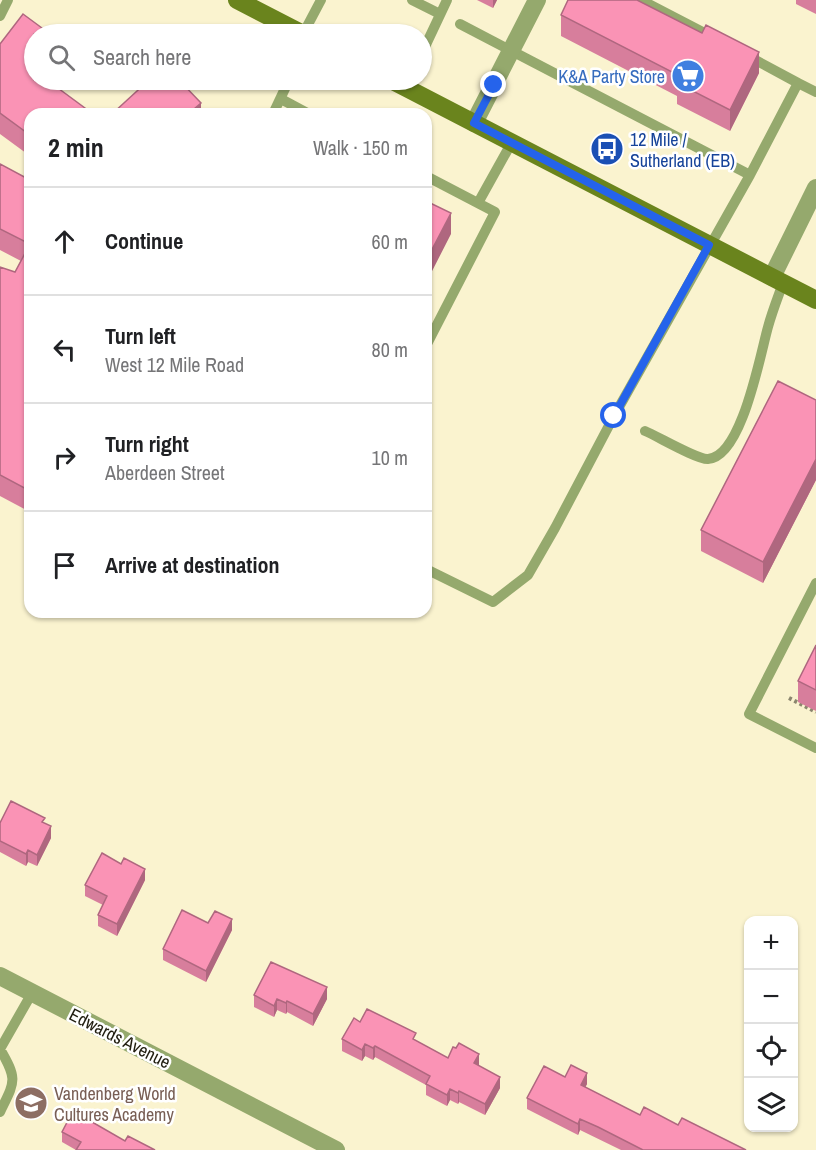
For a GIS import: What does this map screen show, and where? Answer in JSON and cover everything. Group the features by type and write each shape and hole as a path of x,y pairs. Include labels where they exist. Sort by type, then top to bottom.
{"main road":[{"path":"237,0 284,24"},
{"path":"414,90 816,300"}],"street":[{"path":"474,123 537,0"},
{"path":"777,280 816,188"},
{"name":"Edwards Avenue","path":"0,976 336,1150"}],"lane":[{"path":"0,16 8,0"},
{"path":"308,24 321,0"},
{"path":"412,0 440,14"},
{"path":"432,31 447,0"},
{"path":"640,0 725,44"},
{"path":"460,24 750,175"},
{"path":"735,50 816,92"},
{"path":"432,572 493,602 528,575 709,245 732,208 798,83"},
{"path":"276,108 284,90"},
{"path":"280,99 297,108"},
{"path":"478,203 512,142"},
{"path":"432,179 495,212 432,334"},
{"path":"645,431 705,460 719,457 730,444 752,393 777,280"},
{"path":"816,584 749,714 816,748"},
{"path":"0,1112 13,1085 13,1073 0,1049 32,993"}],"path":[{"path":"796,701 801,692"},
{"path":"789,698 816,712"}],"building":[{"path":"568,0 637,0 702,33 706,25 759,52 730,110 677,83 680,76 561,15"},
{"path":"23,14 36,24 24,24 24,90 61,90 85,108 24,108 24,131 0,113 0,44"},
{"path":"138,90 189,90 201,103 195,108 119,108"},
{"path":"0,164 24,177 24,241 0,229"},
{"path":"432,204 451,213 432,249"},
{"path":"24,255 24,488 0,475 0,267 15,272"},
{"path":"778,381 816,400 816,459 763,562 701,530"},
{"path":"816,645 816,690 798,681"},
{"path":"11,801 45,818 42,822 51,826 37,855 28,850 26,854 0,841 0,823"},
{"path":"102,853 121,864 124,858 145,869 117,924 98,915 107,896 85,885"},
{"path":"182,910 208,923 215,911 232,919 206,971 163,949"},
{"path":"271,962 327,987 313,1014 287,1001 286,1003 277,999 274,1006 254,995"},
{"path":"367,1009 416,1033 413,1039 448,1058 453,1047 456,1048 459,1043 479,1054 474,1063 500,1077 485,1104 459,1091 458,1093 450,1089 447,1095 426,1084 430,1076 375,1046 373,1048 365,1044 362,1050 342,1039 354,1018 360,1022"},
{"path":"571,1065 587,1073 581,1085 640,1115 644,1107 678,1125 682,1118 746,1150 643,1150 580,1119 578,1124 527,1098 544,1066 565,1077"},
{"path":"73,1111 125,1141 128,1136 155,1150 76,1150 81,1142 62,1132"}],"place":[{"name":"K&A Party Store","path":"688,76"},
{"name":"12 Mile / Sutherland (EB)","path":"607,149"},
{"name":"Vandenberg World Cultures Academy","path":"31,1103"}],"route":[{"path":"494,85 474,123 709,245 614,416"}]}
